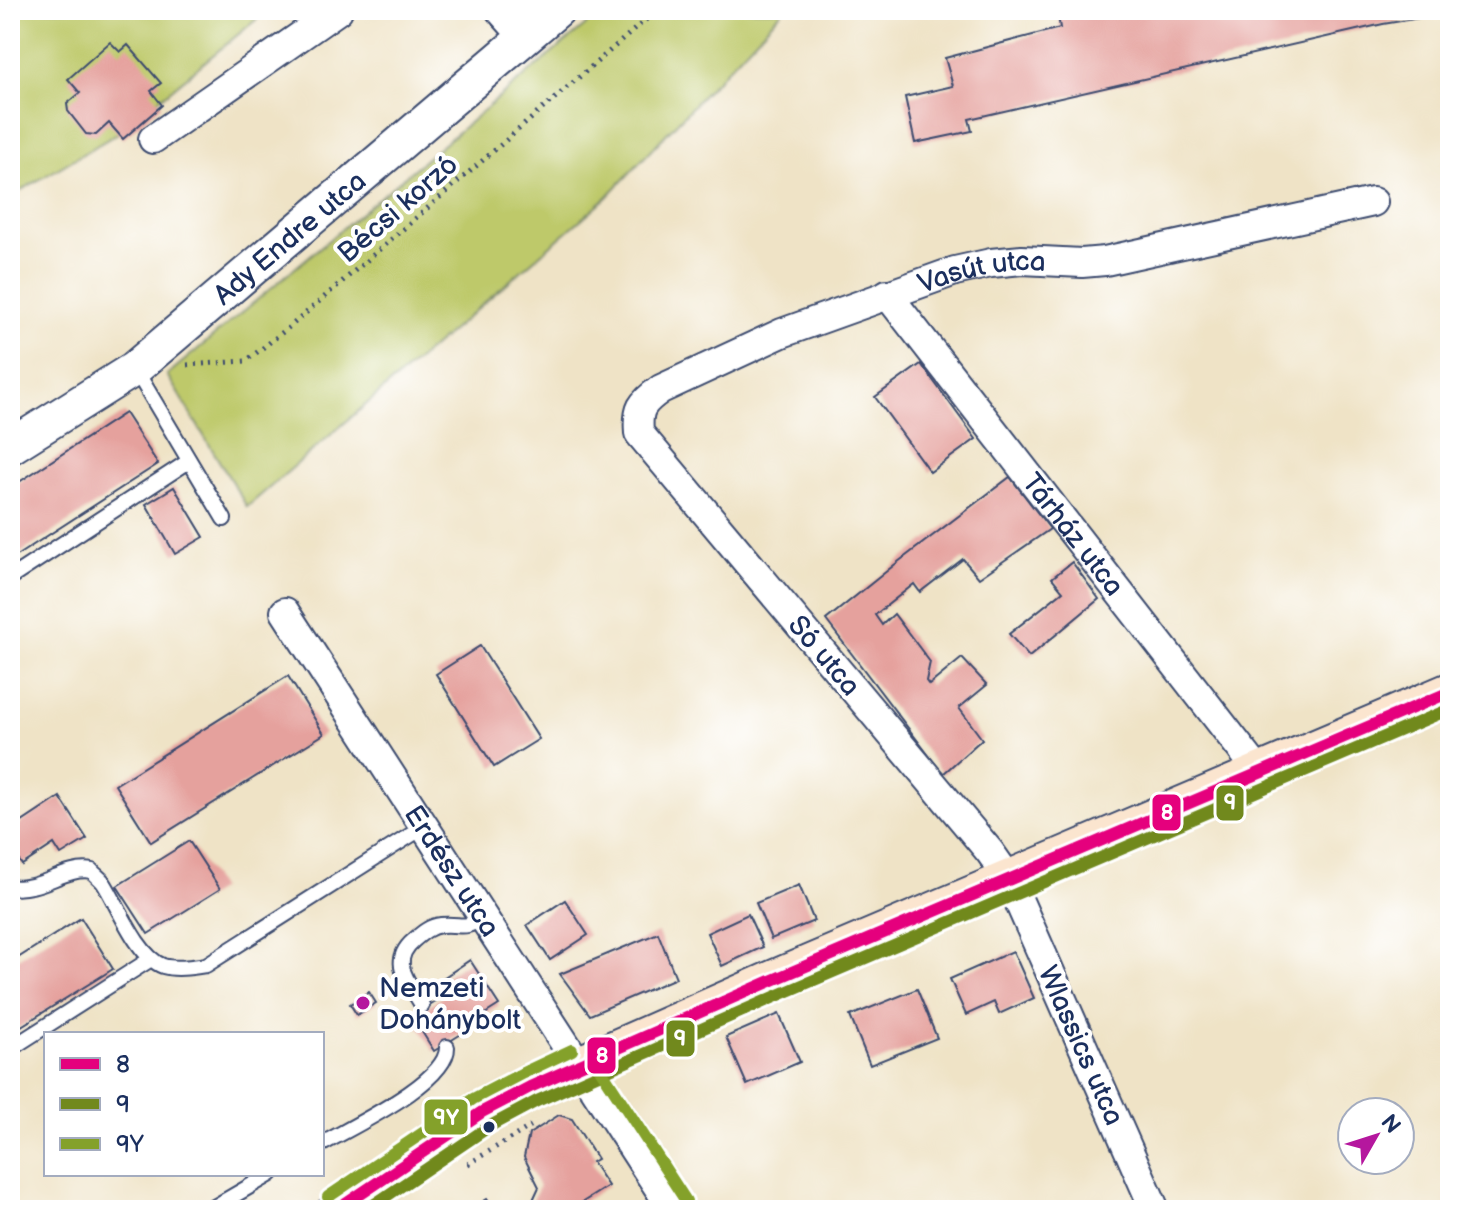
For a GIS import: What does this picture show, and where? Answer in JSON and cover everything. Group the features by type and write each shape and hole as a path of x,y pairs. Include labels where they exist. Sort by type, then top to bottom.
{"main road":[{"path":"338,1210 482,1112 579,1065 1450,692"}],"street":[{"path":"153,139 338,10"},
{"path":"500,10 525,38"},
{"name":"Ady Endre utca","path":"10,447 134,369 557,10"},
{"name":"Vasút utca","path":"639,433 638,414 647,399 661,389 782,333 955,271 1022,260 1105,261 1373,202"},
{"name":"Tárház utca","path":"887,294 1260,773"},
{"name":"Só utca","path":"639,433 990,852 1009,879"},
{"name":"Erdész utca","path":"285,612 673,1210"},
{"name":"Wlassics utca","path":"1009,879 1145,1207"}],"lane":[{"path":"134,369 224,519"},
{"path":"10,578 189,461"},
{"path":"10,887 22,889 77,871 92,871 103,881 151,959 162,966 189,968 206,965 425,826"},
{"path":"422,1005 401,969 404,949 431,927 466,927 483,918"},
{"path":"10,1049 151,959"},
{"path":"324,1143 427,1081 445,1060 447,1047"},
{"path":"209,1210 268,1176"}],"path":[{"name":"Bécsi korzó","path":"182,365 246,361 305,314 657,10"}],"green space":[{"path":"10,10 268,10 118,133 10,197"},
{"path":"604,10 783,10 607,197 247,507 167,375"}],"building":[{"path":"1057,10 1450,10 1450,13 1383,24 969,119 972,131 915,143 905,97 953,86 945,58 1060,28"},
{"path":"110,42 120,52 128,45 161,83 151,91 162,105 123,139 109,123 96,135 86,134 68,111 67,104 80,93 68,79"},
{"path":"921,364 976,439 930,472 875,397"},
{"path":"125,413 158,464 10,560 10,488"},
{"path":"1010,477 1050,529 979,578 963,559 920,592 914,584 875,615 882,625 894,614 930,662 926,681 929,685 962,658 987,685 959,708 982,739 943,774 826,620"},
{"path":"174,487 204,537 175,554 146,504"},
{"path":"1072,562 1099,599 1029,657 1009,634 1063,591 1052,578"},
{"path":"480,646 539,739 494,767 436,674"},
{"path":"288,676 324,734 151,842 115,785"},
{"path":"60,797 87,839 61,855 54,844 22,865 10,847 10,830"},
{"path":"189,841 220,889 148,934 117,886"},
{"path":"799,885 814,921 771,939 756,903"},
{"path":"565,900 588,935 550,960 527,925"},
{"path":"748,914 763,947 722,966 707,933"},
{"path":"81,918 113,969 10,1033 10,963"},
{"path":"658,933 676,978 590,1015 560,974"},
{"path":"1013,951 1034,998 999,1014 994,1002 966,1015 950,979"},
{"path":"470,960 499,1005 469,1024 471,1028 434,1051 412,1016 442,997 434,984"},
{"path":"917,989 937,1038 870,1065 850,1016"},
{"name":"Nemzeti Dohánybolt","path":"369,992 376,1003 357,1015 350,1004"},
{"path":"779,1014 800,1062 747,1085 726,1037"},
{"path":"559,1115 572,1119 597,1159 592,1162 608,1186 570,1210 539,1210 533,1200 539,1187 524,1157 529,1134"},
{"path":"487,1199 494,1210 469,1210"}],"transit line":[{"name":"8","path":"337,1210 482,1112 530,1087 773,980 1450,692"},
{"name":"9","path":"366,1210 490,1126 537,1101 1450,709"},
{"name":"9Y","path":"328,1197 473,1099 572,1050"},
{"name":"9Y","path":"592,1056 686,1201"}],"place":[{"name":"Nemzeti Dohánybolt","path":"363,1003"}]}
